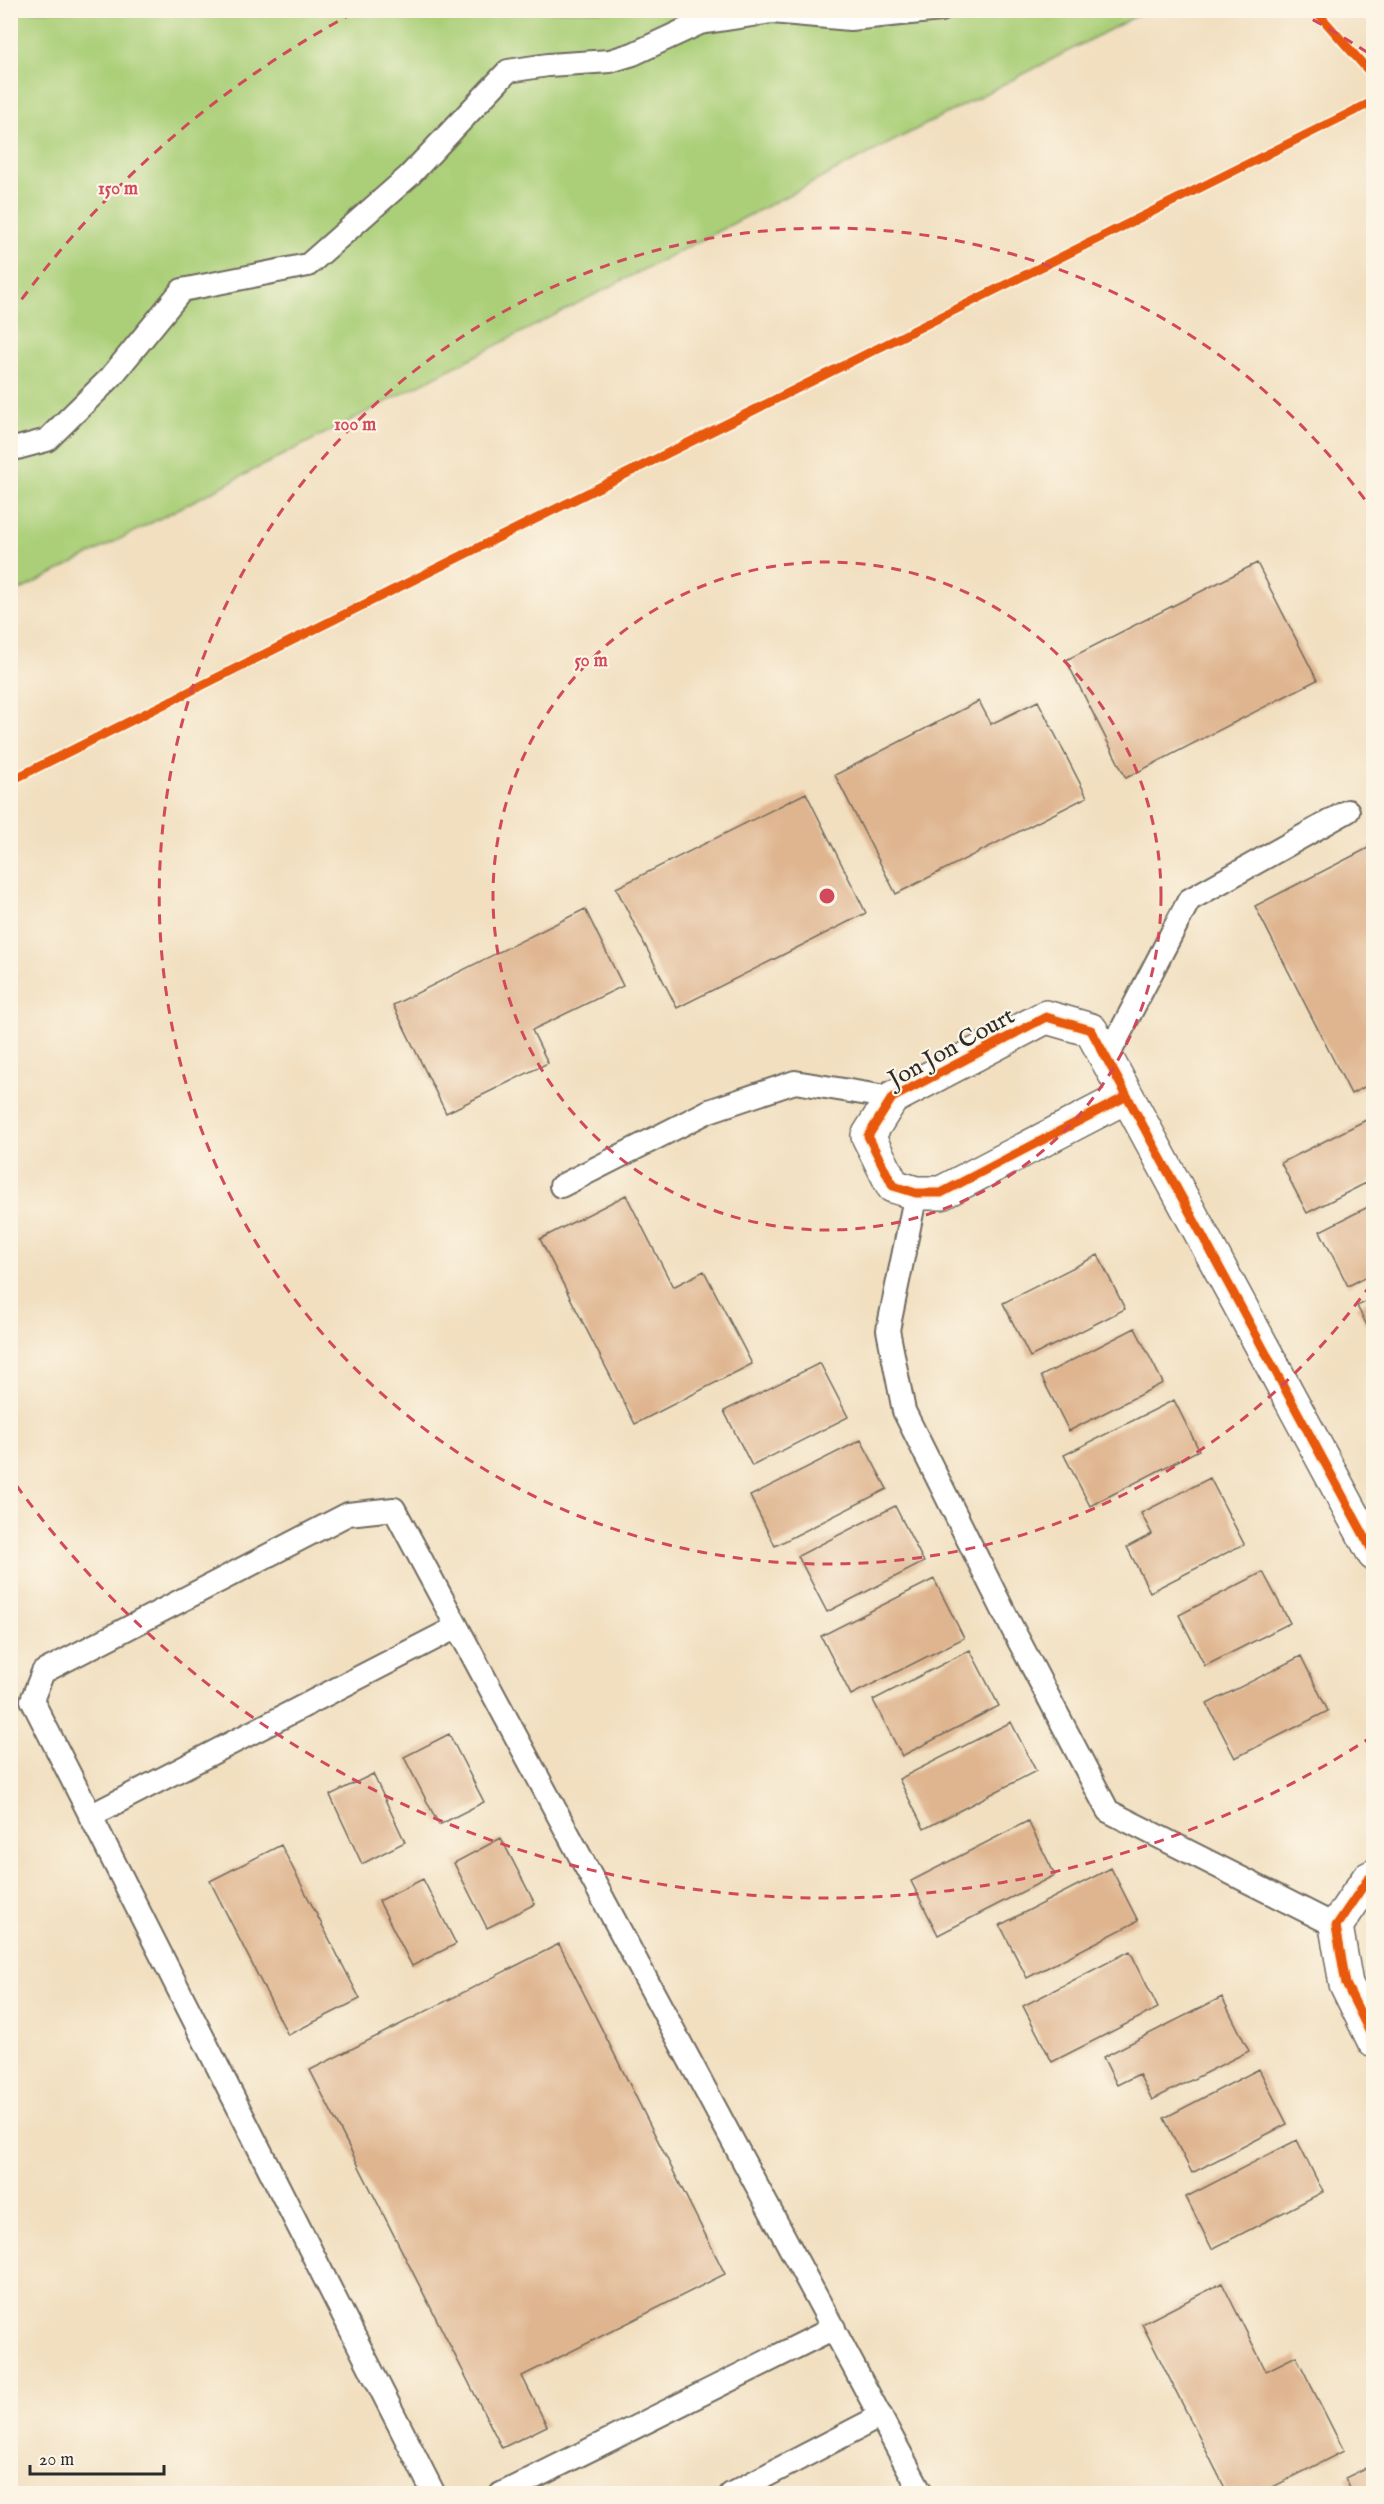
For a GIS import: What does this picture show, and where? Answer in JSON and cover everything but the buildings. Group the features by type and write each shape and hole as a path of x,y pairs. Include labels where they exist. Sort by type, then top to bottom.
{"street":[{"name":"Jon Jon Court","path":"916,1193 893,1186 868,1136 892,1098 1046,1017 1091,1030 1374,1554"},
{"path":"916,1193 941,1193 1127,1096"},
{"path":"1374,1876 1368,1879 1336,1926 1346,1984 1374,2042"}],"lane":[{"path":"10,450 47,440 111,377 182,290 308,266 409,176 507,71 548,65 610,61 633,54 703,17 772,12 850,19 941,10"},
{"path":"1107,1058 1189,900 1347,811"},
{"path":"561,1186 709,1111 795,1082 892,1098"},
{"path":"916,1193 888,1330 904,1411 1014,1631 1108,1810 1336,1926"},
{"path":"434,2493 32,1700 43,1672 337,1519 348,1514 394,1509 922,2493"},
{"path":"90,1816 457,1626"},
{"path":"501,2493 834,2328"},
{"path":"731,2493 881,2416"}],"green space":[{"path":"11,11 1146,11 11,595"}],"cycle path":[{"path":"1315,10 1374,77"},
{"path":"10,781 1374,101"},
{"path":"1127,1096 941,1193 916,1193 893,1186 868,1136 892,1098 1046,1017 1091,1030 1127,1096 1374,1554"},
{"path":"1374,1876 1368,1879 1336,1926 1346,1984 1374,2041"}]}
